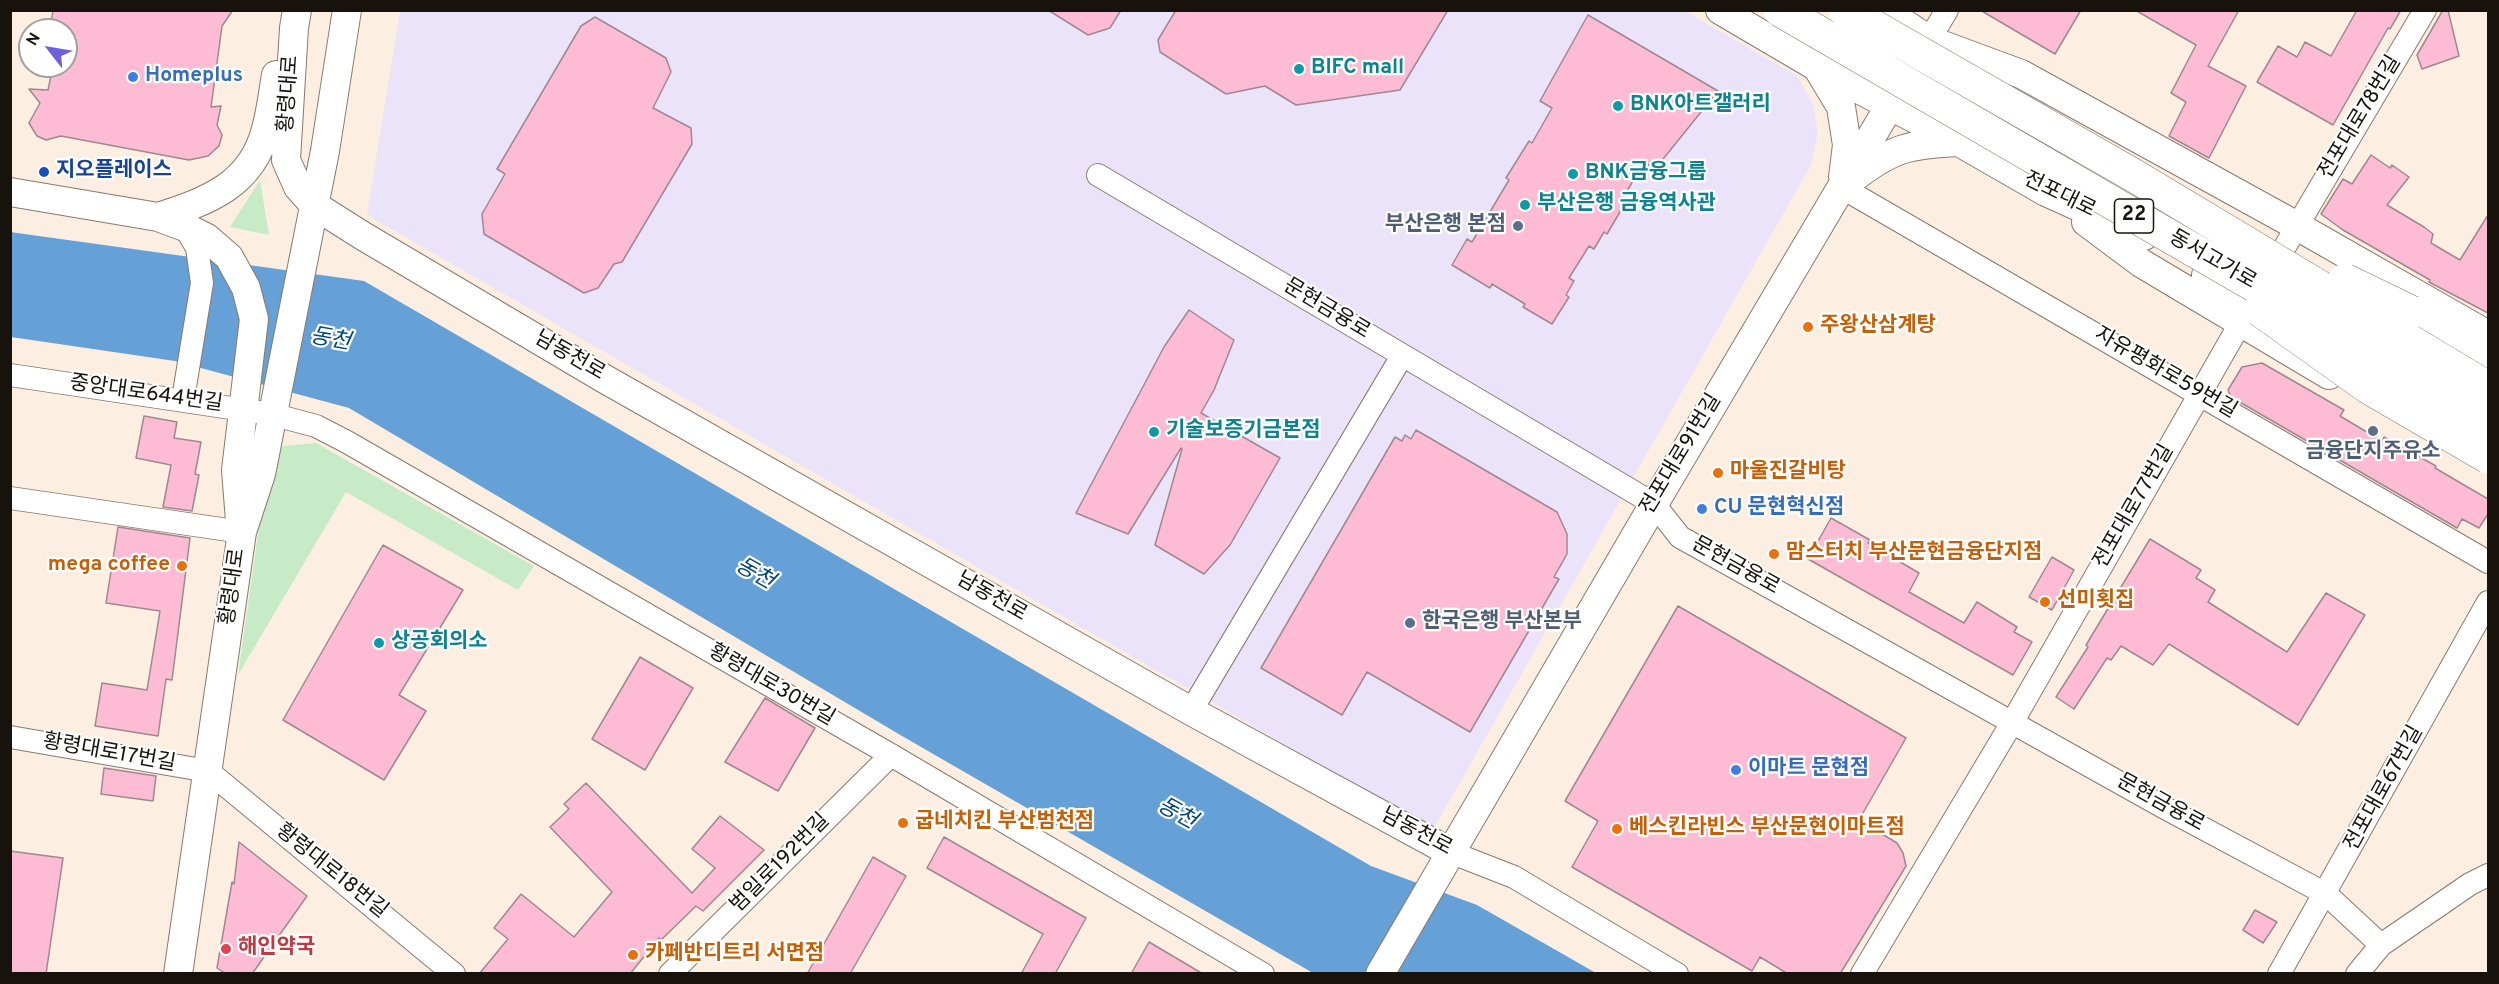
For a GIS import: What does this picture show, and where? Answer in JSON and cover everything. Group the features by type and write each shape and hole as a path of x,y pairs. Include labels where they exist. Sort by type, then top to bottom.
{"highway":[{"name":"동서고가로","path":"1780,10 2488,421"},
{"name":"동서고가로","path":"1845,10 2133,175 2488,388"},
{"path":"2133,175 2411,312 2488,360"},
{"path":"2113,204 2368,387 2488,457"}],"main road":[{"name":"황령대로","path":"178,974 242,532 261,474 326,151 347,10"},
{"path":"1722,12 1758,10"},
{"path":"1884,10 1929,40 2281,254 2488,377"},
{"name":"전포대로","path":"1722,12 1816,67 1959,142 2046,192 2140,234 2246,313 2488,442"},
{"name":"황령대로","path":"296,19 286,160 298,187 314,205"},
{"path":"180,231 198,205 239,179 255,157 266,130 277,66 296,19"},
{"path":"1929,40 2022,74 2488,335"},
{"name":"전포대로91번길","path":"1380,974 1654,504 1929,40"},
{"path":"1816,67 1841,107 1847,145 1841,187"},
{"path":"1841,187 1879,158 1916,144 1959,142"},
{"path":"10,192 207,238 229,257 246,288 254,319 236,471 242,532"},
{"name":"남동천로","path":"314,205 363,237 603,378 1191,711 1445,862"},
{"path":"2246,313 2488,468"}],"street":[{"path":"1929,40 1947,10"},
{"name":"전포대로78번길","path":"2297,226 2425,10"},
{"name":"문현금융로","path":"1098,175 1654,504 1680,537 2013,721 2165,808 2326,894 2382,945"},
{"name":"자유평화로59번길","path":"1841,187 2488,562"},
{"name":"전포대로77번길","path":"1862,974 2013,721 2297,226"},
{"path":"180,231 202,283 183,399"},
{"path":"1191,711 1402,356"},
{"name":"중앙대로644번길","path":"14,375 272,414"},
{"name":"황령대로30번길","path":"272,414 315,426 347,442 891,755 1263,974"},
{"path":"10,498 242,532"},
{"name":"전포대로67번길","path":"2279,974 2488,602"},
{"name":"황령대로17번길","path":"10,738 208,771"},
{"name":"범일로192번길","path":"670,974 891,755"},
{"name":"황령대로18번길","path":"208,771 454,974"},
{"name":"남동천로","path":"1445,862 1514,878 1677,974"},
{"path":"2357,974 2382,945 2488,874"}],"shaded area":[{"path":"400,11 1685,11 1797,76 1813,104 1818,133 1811,165 1433,830 367,215"}],"green space":[{"path":"260,180 269,235 230,227"},
{"path":"316,443 534,566 518,590 346,492 238,675 264,491 270,464 282,446"}],"water":[{"name":"동천","path":"10,232 364,281 1371,866 1477,905 1596,973 1313,973 902,736 349,408 175,361 11,337"}],"building":[{"name":"Homeplus","path":"53,10 233,10 222,26 211,107 221,106 217,125 222,135 219,146 208,156 189,160 61,136 46,140 37,136 29,123 40,103 29,89 48,90 50,78 78,78 78,18 52,18"},
{"path":"1048,10 1121,10 1110,28 1088,35"},
{"name":"BIFC mall","path":"1176,10 1448,10 1400,90 1296,105 1265,86 1226,94 1160,52 1158,40"},
{"path":"1980,10 2081,10 2055,54"},
{"path":"2135,10 2239,10 2208,66 2246,86 2209,158 2169,136 2186,102 2171,93 2196,45"},
{"path":"2357,10 2401,10 2390,29 2388,28 2333,125 2257,82 2278,46 2297,57 2305,42 2331,56"},
{"path":"2443,10 2448,10 2459,56 2422,69 2417,55"},
{"name":"BNK금융그룹","path":"1588,15 1718,91 1655,169 1644,162 1623,198 1627,200 1607,234 1604,232 1594,249 1589,246 1569,278 1574,281 1566,295 1569,297 1552,324 1523,307 1525,304 1492,284 1490,288 1452,265 1467,239 1472,242 1509,180 1506,178 1529,141 1532,143 1552,108 1540,101"},
{"path":"595,17 666,58 671,72 653,108 691,128 692,144 622,262 614,264 598,288 584,293 484,234 482,214 505,174 497,169 581,26"},
{"path":"2371,155 2390,168 2392,165 2409,177 2387,205 2424,227 2433,234 2431,243 2460,260 2488,215 2488,313 2429,282 2430,280 2343,230 2321,214 2343,179 2352,184"},
{"name":"기술보증기금본점","path":"1189,310 1234,340 1214,390 1201,413 1280,458 1230,545 1204,574 1155,545 1181,448 1128,534 1076,513 1164,347"},
{"path":"2262,363 2344,410 2340,416 2382,441 2384,437 2436,466 2435,468 2488,499 2488,514 2479,528 2462,519 2457,528 2231,397 2228,390 2242,367"},
{"path":"144,416 177,422 174,438 201,442 195,474 199,475 192,511 163,507 171,465 136,458"},
{"name":"한국은행 부산본부","path":"1416,430 1557,512 1567,534 1567,554 1554,577 1559,579 1470,732 1367,672 1342,715 1261,668 1395,437 1402,441 1405,435 1411,439"},
{"path":"1831,518 1870,540 1868,543 1919,573 1909,592 1964,623 1977,602 2017,627 2014,632 2032,642 2013,675 1808,559"},
{"path":"118,527 190,538 172,680 166,679 158,736 95,726 102,683 147,690 160,611 106,603"},
{"path":"2150,539 2201,570 2196,578 2215,590 2208,602 2287,652 2326,593 2365,615 2298,725 2169,644 2153,665 2121,646 2111,660 2107,658 2074,709 2056,697 2088,647 2086,645"},
{"name":"상공회의소","path":"383,545 463,590 399,695 426,711 384,780 283,720"},
{"path":"2052,557 2074,570 2052,610 2029,597"},
{"name":"이마트 문현점","path":"1678,606 1906,738 1859,820 1897,843 1903,853 1906,866 1840,974 1788,974 1760,957 1752,971 1572,867 1598,821 1565,801"},
{"path":"640,657 693,688 645,770 592,739"},
{"path":"765,698 815,728 778,791 725,762"},
{"path":"104,768 156,776 153,801 101,794"},
{"path":"586,783 692,893 715,868 692,849 720,816 764,850 703,911 696,906 661,940 659,938 630,974 479,974 508,939 494,928 521,894 574,937 612,892 550,827 569,809 564,804"},
{"path":"944,837 1086,918 1055,974 1021,974 1043,934 927,868"},
{"path":"239,842 307,896 252,974 226,974 217,968 232,882 234,884"},
{"path":"10,851 63,858 46,974 10,974"},
{"path":"873,857 906,876 850,974 807,974"},
{"path":"2255,910 2277,922 2263,943 2243,930"},
{"path":"1149,942 1203,974 1131,974"}],"place":[{"name":"BIFC mall","path":"1299,69"},
{"name":"Homeplus","path":"133,77"},
{"name":"BNK아트갤러리","path":"1618,106"},
{"name":"지오플레이스","path":"44,172"},
{"name":"BNK금융그룹","path":"1573,174"},
{"name":"부산은행 금융역사관","path":"1525,205"},
{"name":"부산은행 본점","path":"1518,226"},
{"name":"주왕산삼계탕","path":"1808,327"},
{"name":"금융단지주유소","path":"2373,431"},
{"name":"기술보증기금본점","path":"1154,432"},
{"name":"마울진갈비탕","path":"1718,473"},
{"name":"CU 문현혁신점","path":"1702,509"},
{"name":"맘스터치 부산문현금융단지점","path":"1774,554"},
{"name":"mega coffee","path":"182,566"},
{"name":"선미횟집","path":"2045,602"},
{"name":"한국은행 부산본부","path":"1410,623"},
{"name":"상공회의소","path":"379,643"},
{"name":"이마트 문현점","path":"1736,770"},
{"name":"굽네치킨 부산범천점","path":"903,823"},
{"name":"베스킨라빈스 부산문현이마트점","path":"1617,829"},
{"name":"해인약국","path":"226,949"},
{"name":"카페반디트리 서면점","path":"633,955"}]}
